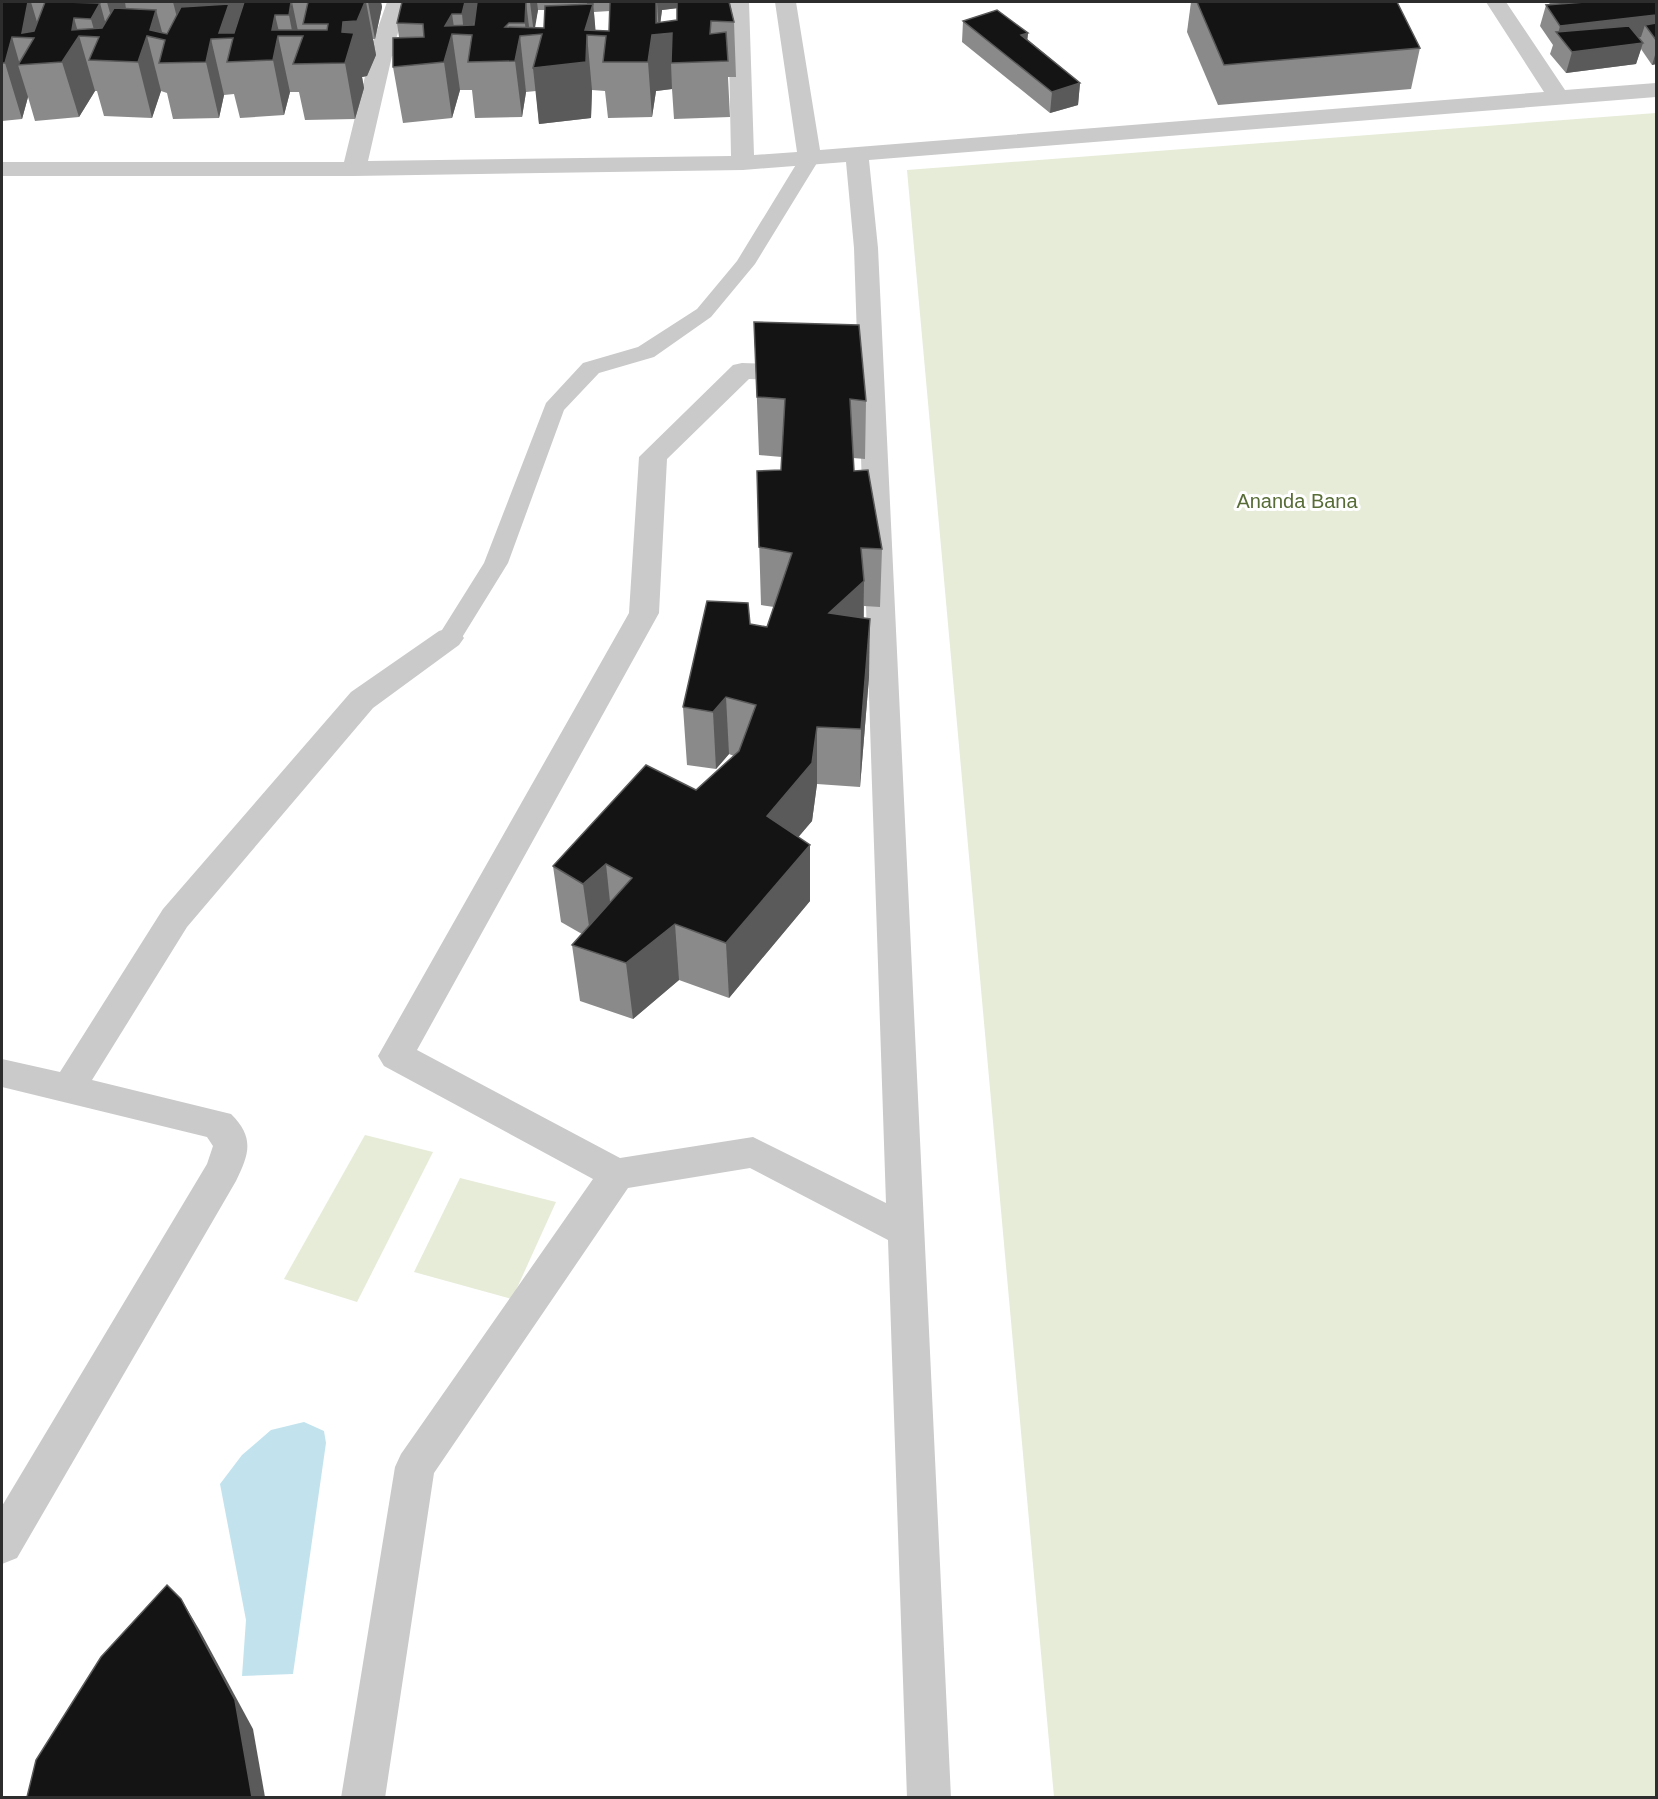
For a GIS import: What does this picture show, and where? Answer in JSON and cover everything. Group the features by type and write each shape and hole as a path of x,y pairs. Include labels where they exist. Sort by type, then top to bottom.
{"street":[{"path":"354,169 382,50 397,2"},
{"path":"738,2 743,163"},
{"path":"785,2 810,158"},
{"path":"1496,2 1559,98"},
{"path":"670,48 741,48"},
{"path":"311,49 454,49"},
{"path":"2,169 354,169 743,163 1656,90"},
{"path":"857,154 866,248 852,375 906,1231 929,1797"},
{"path":"852,375 742,371 653,457 645,613 396,1056 617,1174 753,1152 906,1231"},
{"path":"68,1089 175,918 362,700 449,638"},
{"path":"2,1073 218,1125 229,1135 232,1147 223,1170 2,1544"},
{"path":"363,1797 415,1467 617,1174"}],"lane":[{"path":"449,638 496,563 554,408 591,368 646,352 704,313 745,264 810,158"}],"green space":[{"name":"Ananda Bana","path":"1656,113 1656,1797 1054,1797 907,170"},
{"path":"365,1135 433,1152 357,1302 284,1279"},
{"path":"460,1178 556,1202 512,1299 414,1272"}],"water":[{"path":"304,1422 324,1431 326,1443 293,1674 242,1676 246,1620 220,1484 242,1455 271,1430"}],"building":[{"path":"2,2 28,2 22,33 34,31 45,2 64,2 100,3 91,19 74,18 72,30 102,28 114,8 156,10 150,30 167,34 181,7 229,4 219,33 234,33 244,2 291,2 289,15 275,15 272,30 327,30 328,24 303,24 308,2 365,2 357,21 343,22 342,32 354,33 345,63 293,64 303,36 278,36 273,60 227,62 233,38 211,39 206,62 159,63 165,40 147,36 138,62 89,60 99,37 79,36 62,62 18,65 34,38 12,37 5,63 2,63"},
{"path":"402,2 465,2 462,14 452,14 445,26 474,25 477,2 526,2 525,23 509,23 505,27 544,28 545,6 593,4 585,30 609,31 610,2 656,2 656,23 677,20 677,2 729,2 734,22 711,21 710,34 726,32 728,61 671,63 672,33 652,35 648,62 603,62 606,36 587,35 586,62 533,68 542,34 520,36 515,61 468,62 472,35 452,34 444,62 393,67 393,38 424,37 423,24 397,23"},
{"path":"1197,2 1397,2 1420,48 1224,65"},
{"path":"1585,2 1656,2 1656,15 1560,26 1546,5"},
{"path":"997,10 1028,33 1021,35 1080,83 1052,92 963,21"},
{"path":"1656,23 1656,40 1645,25"},
{"path":"1629,26 1643,43 1572,52 1556,32"},
{"path":"754,322 859,325 866,401 850,399 854,471 868,470 882,549 861,548 864,581 829,613 870,619 861,729 817,727 812,763 767,816 810,845 726,943 675,924 626,963 572,945 632,878 606,864 583,884 553,866 646,765 696,790 739,751 756,705 726,697 713,712 683,707 707,601 748,603 750,624 767,627 792,553 759,547 757,471 781,470 785,399 757,397"},
{"path":"167,1585 181,1599 235,1700 252,1797 27,1797 36,1760 101,1657"}]}
